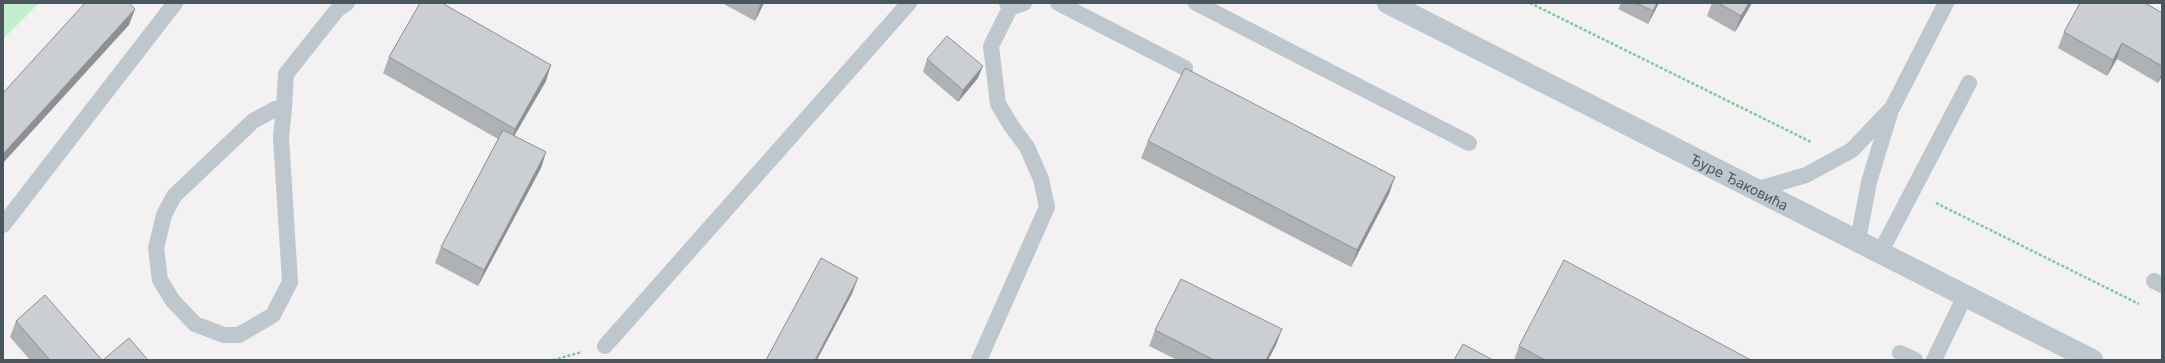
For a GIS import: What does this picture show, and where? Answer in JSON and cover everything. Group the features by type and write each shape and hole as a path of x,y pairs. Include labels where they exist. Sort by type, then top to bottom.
{"street":[{"name":"Ђуре Ђаковића","path":"1388,3 2092,360"}],"lane":[{"path":"3,225 174,3"},
{"path":"605,346 909,3"},
{"path":"1058,3 1185,68"},
{"path":"1196,3 1469,143"},
{"path":"1858,240 1869,182 1891,110 1946,3"},
{"path":"284,108 275,109 253,121 174,196 164,215 156,248 160,280 173,301 195,324 224,335 239,335 272,315 290,282 281,137 284,108 286,74 337,5"},
{"path":"979,360 1048,207 1041,179 1028,147 1012,127 998,104 991,46 1014,5"},
{"path":"1880,253 1969,83"},
{"path":"1755,190 1806,175 1852,150 1891,110"},
{"path":"1934,360 1965,296"},
{"path":"1900,353 1915,360"}],"green space":[{"path":"3,3 39,3 3,39"}],"building":[{"path":"85,3 129,3 135,9 3,154 3,93"},
{"path":"420,3 442,3 551,65 515,129 389,57"},
{"path":"1636,3 1657,3 1653,11"},
{"path":"1718,3 1749,3 1741,16"},
{"path":"2080,3 2145,3 2162,13 2162,66 2122,43 2113,60 2064,32"},
{"path":"947,36 983,66 963,90 927,59"},
{"path":"1185,68 1395,177 1357,250 1148,141"},
{"path":"503,130 546,152 484,270 441,247"},
{"path":"821,258 858,278 815,360 766,360"},
{"path":"1564,260 1751,360 1545,360 1519,346"},
{"path":"1181,279 1282,329 1266,360 1214,360 1155,330"},
{"path":"45,295 102,360 50,360 16,321"},
{"path":"129,338 148,360 103,360"},
{"path":"1463,344 1493,360 1454,360"}]}
